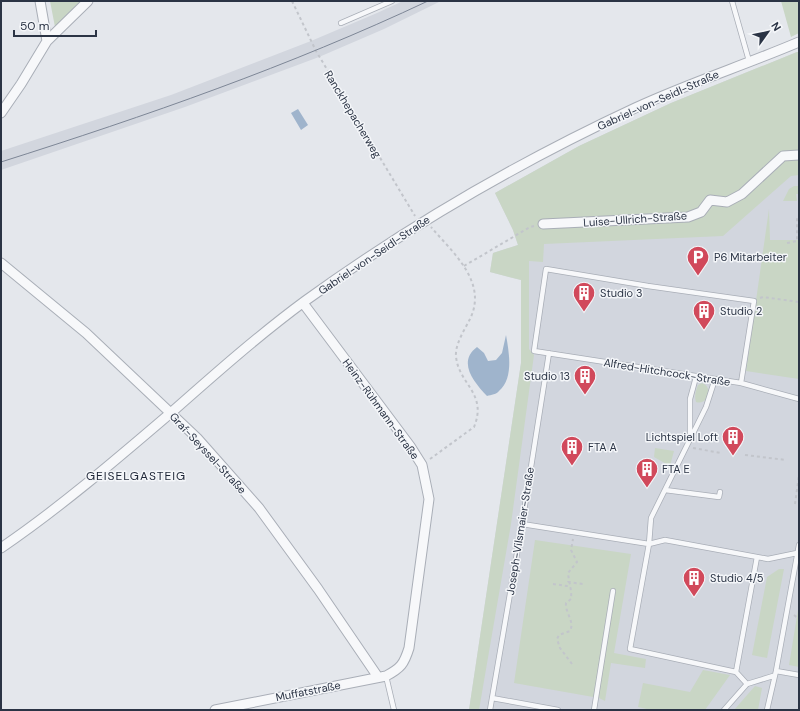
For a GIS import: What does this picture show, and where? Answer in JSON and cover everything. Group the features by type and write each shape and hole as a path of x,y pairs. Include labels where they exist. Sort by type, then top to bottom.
{"street":[{"path":"40,1 47,41"},
{"path":"1,113 22,84 47,41 88,1"},
{"name":"Gabriel-von-Seidl-Straße","path":"1,548 28,529 171,412 229,361 303,302 422,222 528,162 588,131 672,91 799,42"},
{"name":"Luise-Ullrich-Straße","path":"543,224 688,217 701,212 710,200 727,202 742,194 783,156 799,155"},
{"name":"Graf-Seyssel-Straße","path":"1,263 86,333 197,438 259,508 382,676"},
{"name":"Heinz-Rühmann-Straße","path":"303,302 410,446 422,465 429,499 409,648 406,659 400,668"},
{"name":"Muffatstraße","path":"215,710 382,676 400,668"}],"lane":[{"path":"341,23 392,1"},
{"path":"732,1 749,61"},
{"name":"Alfred-Hitchcock-Straße","path":"741,383 754,301 648,286 546,269 534,351 741,383 799,399"},
{"name":"Joseph-Vilsmaier-Straße","path":"490,710 522,524 549,353"},
{"path":"690,439 690,399 696,377"},
{"path":"715,379 706,407 651,518 649,544 630,649 736,672 747,684"},
{"path":"665,490 719,497 720,492"},
{"path":"522,524 649,544 665,540 768,559 797,553"},
{"path":"767,710 773,676 776,671 799,545"},
{"path":"736,672 757,557"},
{"path":"594,710 612,591"},
{"path":"776,671 799,675"},
{"path":"382,676 394,710"},
{"path":"724,710 747,684 773,676"},
{"path":"492,698 558,710"}],"path":[{"name":"Ranckhepacherweg","path":"292,1 319,57 422,222 464,266 472,280 475,306 458,343 456,356 463,376 476,396 478,419 474,427 422,465"},
{"path":"787,243 797,241 797,218"},
{"path":"464,266 530,227 543,224"},
{"path":"771,298 799,302"},
{"path":"686,447 721,453"},
{"path":"746,455 786,460"},
{"path":"795,504 799,475"},
{"path":"572,664 560,648 557,639 560,635 570,631 572,628 571,621 565,607 571,595 568,582 568,573 577,562 571,550 574,532"},
{"path":"568,582 583,584"},
{"path":"553,584 567,586 568,582"}],"shaded area":[{"path":"403,1 441,1 384,29 319,57 185,107 1,170 1,151 171,95 311,41"},
{"path":"799,52 799,710 469,710 521,363 521,280 490,272 493,253 518,245 513,230 495,193 579,146 671,103"}],"green space":[{"path":"50,1 81,1 55,27"},
{"path":"781,1 799,1 799,33 791,37"},
{"path":"799,52 799,175 791,176 723,236 544,244 543,262 529,261 529,349 534,355 511,524 479,710 469,710 521,363 521,280 490,272 493,253 518,245 513,230 495,193 579,146 671,103"},
{"path":"794,186 799,186 799,194 796,194 797,201 783,201 789,189"},
{"path":"769,209 770,240 799,240 799,379 746,371"},
{"path":"702,383 708,388 708,396 704,401 696,402 695,395 698,385"},
{"path":"655,448 674,451 670,466 654,457"},
{"path":"535,540 631,554 614,653 646,659 645,668 611,663 605,701 599,698 514,683"},
{"path":"779,569 784,569 767,658 752,655 767,577"},
{"path":"799,604 799,667 789,665"},
{"path":"703,670 730,675 705,710 651,710 638,707 643,683 690,692"},
{"path":"755,686 762,688 758,710 734,710"}],"water":[{"path":"298,109 308,125 301,130 291,113"},
{"path":"506,335 509,364 507,379 504,386 498,392 487,396 473,378 468,365 468,359 477,347 484,353 488,361 496,360 502,353"}],"tram line":[{"path":"1,162 109,127 217,89 376,25 428,1"}],"place":[{"name":"P6 Mitarbeiter","path":"698,276"},
{"name":"Studio 3","path":"584,312"},
{"name":"Studio 2","path":"704,330"},
{"name":"Studio 13","path":"585,396"},
{"name":"Lichtspiel Loft","path":"733,456"},
{"name":"FTA A","path":"572,466"},
{"name":"FTA E","path":"647,488"},
{"name":"Studio 4/5","path":"694,598"}],"district":[{"name":"GEISELGASTEIG","path":"136,476"}]}
